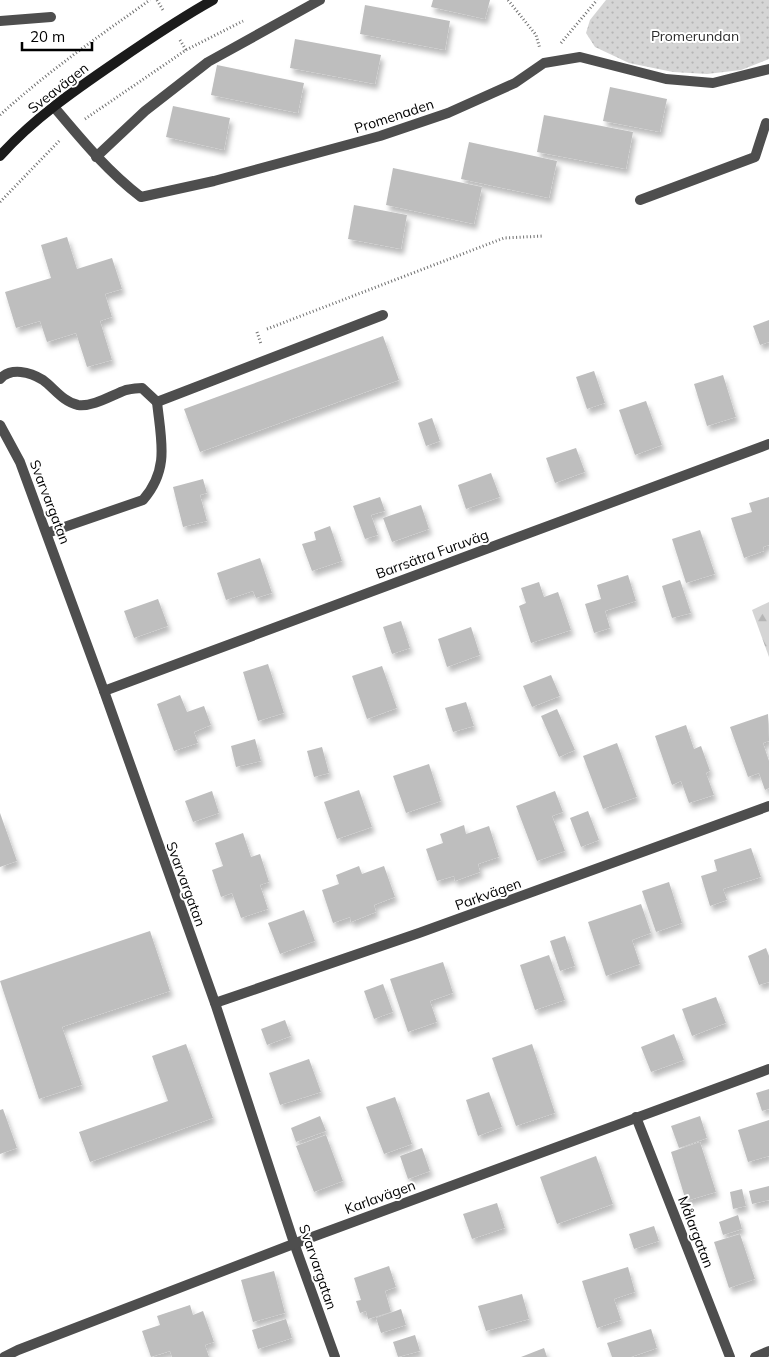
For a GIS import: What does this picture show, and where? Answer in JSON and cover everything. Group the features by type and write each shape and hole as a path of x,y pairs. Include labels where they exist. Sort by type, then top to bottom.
{"main road":[{"name":"Sveavägen","path":"0,156 54,107 91,79 171,24 213,0"}],"street":[{"path":"96,157 145,111 208,62 320,0"},
{"path":"0,20 51,17"},
{"name":"Promenaden","path":"54,107 96,157 140,197 214,181 380,136 448,113 515,83 544,63 580,57 666,80 712,83 769,69"},
{"path":"640,200 755,157 766,123"},
{"path":"157,402 383,315"},
{"path":"0,379 12,371 26,372 43,380 62,397 78,405 92,403 128,390 142,388 157,402 163,460 153,489 143,500 47,534"},
{"name":"Svarvargatan","path":"0,425 20,462 104,690 215,1003 294,1243 334,1357"},
{"name":"Barrsätra Furuväg","path":"104,690 769,444"},
{"name":"Parkvägen","path":"215,1003 419,933 769,806"},
{"name":"Karlavägen","path":"4,1357 294,1243 769,1069"},
{"name":"Målargatan","path":"636,1117 730,1357"},
{"path":"755,1357 769,1351"}],"path":[{"path":"0,115 24,92 150,0"},
{"path":"508,0 536,35 544,63"},
{"path":"544,63 597,0"},
{"path":"186,50 248,18"},
{"path":"268,329 504,238 544,236"}],"green space":[{"name":"Promerundan","path":"606,0 769,0 769,59 741,70 707,74 673,72 629,63 595,47 586,33 590,20"},
{"path":"769,602 769,657 752,610"}],"building":[{"path":"433,0 490,0 485,19 431,7"},
{"path":"365,5 450,21 445,50 360,34"},
{"path":"295,39 381,55 375,84 290,68"},
{"path":"217,65 304,83 298,113 211,95"},
{"path":"610,87 667,99 660,132 603,121"},
{"path":"173,106 230,118 224,150 166,137"},
{"path":"544,115 633,132 626,169 537,152"},
{"path":"469,142 557,161 549,198 461,179"},
{"path":"393,168 482,187 474,224 386,205"},
{"path":"354,205 407,215 401,249 348,239"},
{"path":"67,237 77,269 112,258 122,289 105,294 112,317 100,321 112,360 87,367 76,333 47,342 40,321 16,328 5,292 51,278 41,245"},
{"path":"769,320 769,342 760,345 753,326"},
{"path":"383,336 399,380 200,452 184,409"},
{"path":"594,371 605,403 587,409 576,377"},
{"path":"723,375 736,417 707,426 694,384"},
{"path":"646,401 662,445 635,455 619,410"},
{"path":"432,418 440,441 426,446 418,423"},
{"path":"576,448 585,472 555,483 546,458"},
{"path":"491,473 500,497 466,509 458,485"},
{"path":"203,479 207,493 200,495 207,521 183,527 173,487"},
{"path":"380,497 385,511 371,515 378,535 365,539 353,506"},
{"path":"769,497 769,545 763,547 764,551 744,558 731,518 752,512 749,503"},
{"path":"421,505 429,529 392,542 383,518"},
{"path":"330,526 342,561 312,571 302,544 316,540 314,532"},
{"path":"700,530 715,574 686,583 672,539"},
{"path":"260,558 272,593 256,598 253,591 226,600 217,573"},
{"path":"628,575 636,601 605,611 610,628 594,633 585,604 601,599 597,585"},
{"path":"680,580 691,613 672,618 662,586"},
{"path":"539,582 544,597 558,592 571,630 531,643 519,606 526,603 521,588"},
{"path":"158,599 168,626 134,638 124,611"},
{"path":"401,621 410,648 392,654 383,627"},
{"path":"471,627 480,655 447,667 438,639"},
{"path":"268,664 284,713 258,721 243,672"},
{"path":"382,666 397,708 367,719 352,676"},
{"path":"551,675 560,696 532,707 523,686"},
{"path":"180,695 187,712 204,706 211,725 194,732 198,743 174,751 157,704"},
{"path":"466,702 474,726 453,732 445,708"},
{"path":"557,709 575,750 559,757 541,716"},
{"path":"768,714 769,741 763,743 769,761 769,788 765,790 759,773 748,777 730,727"},
{"path":"686,725 694,749 701,746 710,771 706,773 714,795 689,803 681,781 672,785 655,736"},
{"path":"255,739 261,761 236,767 231,746"},
{"path":"617,743 637,797 603,809 583,756"},
{"path":"322,747 329,773 314,777 307,751"},
{"path":"429,764 441,801 406,813 393,776"},
{"path":"359,790 372,827 337,839 324,802"},
{"path":"212,791 219,813 193,822 185,801"},
{"path":"555,791 563,812 552,816 565,851 537,861 516,806"},
{"path":"588,811 599,840 581,847 570,818"},
{"path":"0,813 17,861 0,867"},
{"path":"464,825 466,834 489,826 499,857 478,864 480,872 455,881 454,876 437,881 426,849 443,843 440,834"},
{"path":"243,833 251,857 260,854 269,882 260,885 268,909 241,918 232,893 221,897 212,870 223,866 215,843"},
{"path":"751,848 761,877 723,889 727,900 710,906 701,876 717,871 714,860"},
{"path":"359,866 362,874 384,866 395,897 374,905 376,912 351,922 350,917 333,923 322,890 339,884 336,875"},
{"path":"669,882 682,923 656,932 642,891"},
{"path":"641,904 651,933 632,940 640,964 606,976 588,922"},
{"path":"304,910 315,941 280,954 268,923"},
{"path":"150,931 170,991 62,1027 82,1085 39,1099 0,981"},
{"path":"565,936 575,966 560,971 550,941"},
{"path":"766,948 769,956 769,982 759,985 748,956"},
{"path":"549,955 565,1000 535,1010 520,965"},
{"path":"443,962 453,993 430,1001 437,1022 408,1032 390,979"},
{"path":"383,984 393,1012 374,1019 364,991"},
{"path":"716,997 726,1023 692,1036 682,1009"},
{"path":"285,1020 291,1036 267,1045 261,1029"},
{"path":"674,1034 684,1060 651,1072 641,1047"},
{"path":"186,1044 213,1118 90,1162 79,1132 168,1101 152,1056"},
{"path":"532,1044 555,1113 516,1126 492,1058"},
{"path":"309,1059 321,1092 280,1105 269,1073"},
{"path":"769,1089 769,1109 762,1111 756,1093"},
{"path":"489,1092 502,1127 478,1136 466,1100"},
{"path":"395,1097 412,1144 384,1154 366,1107"},
{"path":"3,1109 17,1148 0,1154 0,1110"},
{"path":"320,1116 326,1131 296,1142 291,1128"},
{"path":"700,1116 707,1138 679,1148 671,1126"},
{"path":"769,1120 769,1156 748,1162 738,1130"},
{"path":"326,1135 343,1181 314,1192 296,1146"},
{"path":"700,1142 716,1192 686,1201 671,1152"},
{"path":"422,1148 430,1171 408,1179 400,1156"},
{"path":"596,1156 613,1204 557,1224 540,1177"},
{"path":"769,1186 769,1200 752,1204 749,1191"},
{"path":"742,1189 746,1206 733,1209 730,1192"},
{"path":"497,1203 505,1228 472,1239 463,1214"},
{"path":"738,1215 742,1229 723,1235 719,1222"},
{"path":"654,1226 659,1241 634,1249 629,1234"},
{"path":"740,1234 755,1279 729,1288 714,1242"},
{"path":"389,1266 396,1287 385,1291 391,1312 368,1319 366,1311 360,1313 356,1301 361,1300 354,1278"},
{"path":"628,1267 635,1292 614,1299 621,1320 597,1328 582,1281"},
{"path":"274,1271 285,1313 253,1322 241,1280"},
{"path":"522,1294 529,1319 486,1331 478,1306"},
{"path":"190,1305 193,1315 203,1311 214,1342 205,1345 209,1357 172,1357 170,1351 151,1357 142,1331 160,1325 157,1316"},
{"path":"401,1309 406,1325 381,1333 376,1318"},
{"path":"286,1319 292,1338 258,1349 252,1330"},
{"path":"651,1329 657,1348 631,1357 612,1357 607,1343"},
{"path":"415,1335 420,1351 398,1357 393,1342"},
{"path":"544,1348 547,1357 521,1357"}]}
